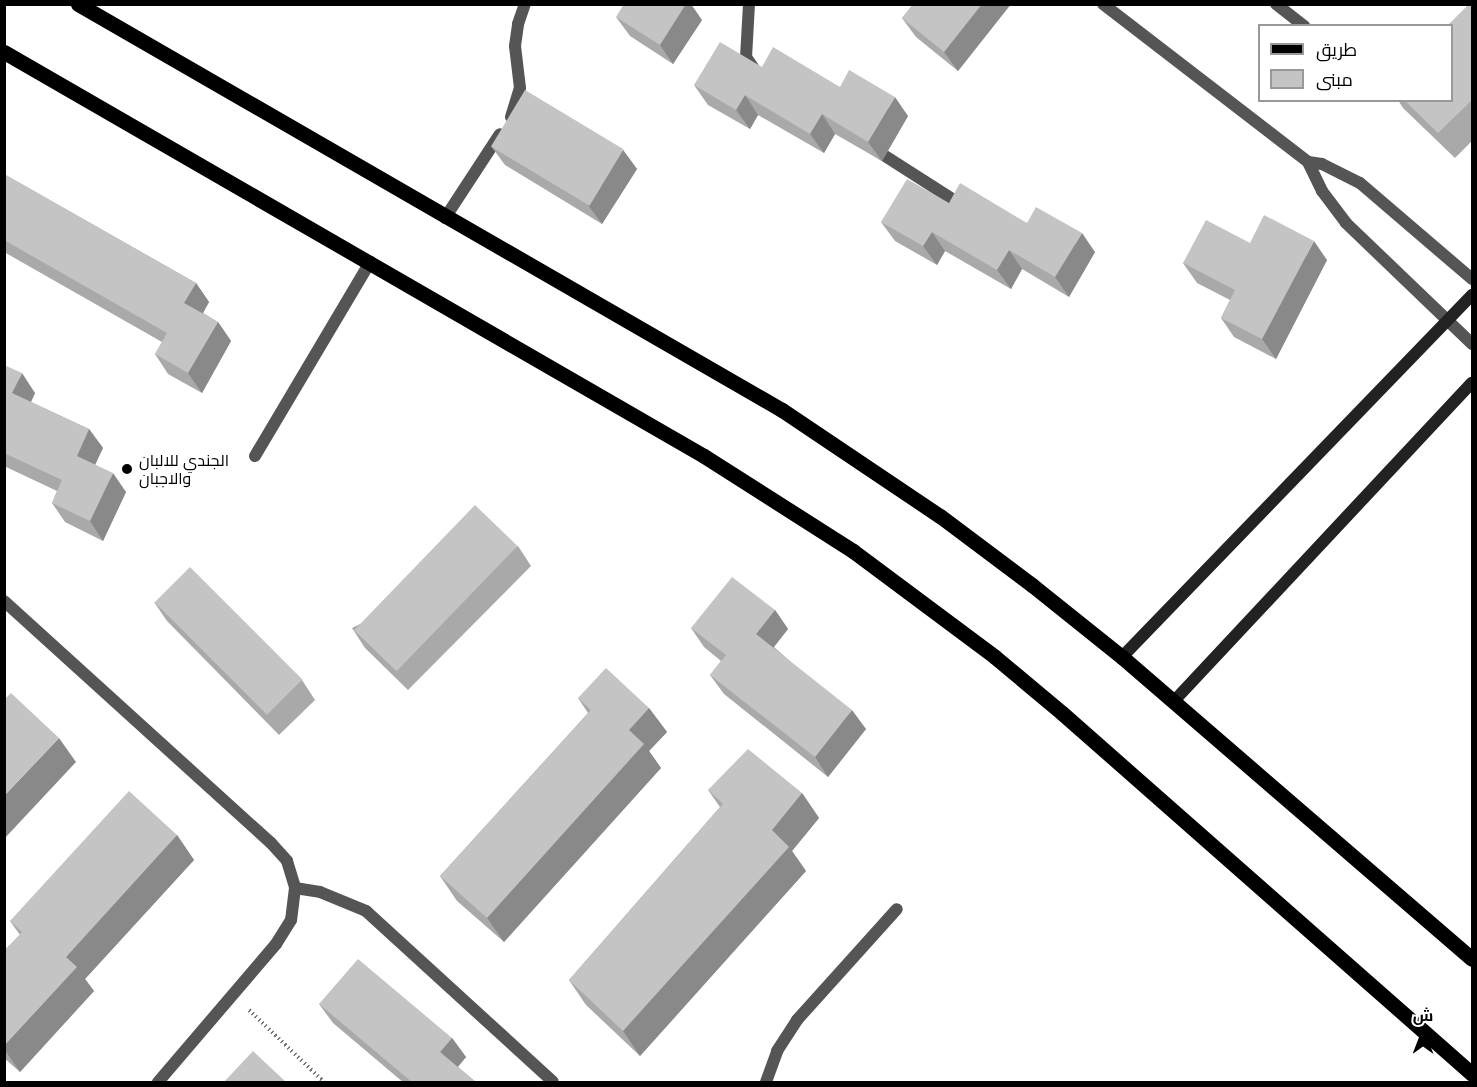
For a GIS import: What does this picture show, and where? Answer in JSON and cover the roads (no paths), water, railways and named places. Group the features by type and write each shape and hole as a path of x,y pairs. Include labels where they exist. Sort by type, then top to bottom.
{"main road":[{"path":"78,4 445,218 782,410 939,516 1032,585 1122,657 1473,960"},
{"path":"4,52 780,501 925,602 1062,713 1473,1074"},
{"path":"1122,657 1473,295"},
{"path":"1174,701 1473,383"}],"street":[{"path":"445,218 516,106 520,88 515,46 518,24 525,4"},
{"path":"749,4 746,57 762,77"},
{"path":"1103,4 1308,162 1322,191 1346,223 1473,344"},
{"path":"1276,4 1301,24"},
{"path":"859,139 975,214"},
{"path":"1308,162 1322,164 1360,183 1473,279"},
{"path":"255,456 370,262"},
{"path":"4,601 271,843 286,861 296,888 291,920 276,944 158,1083"},
{"path":"296,888 328,894 366,911 554,1083"},
{"path":"766,1083 777,1051 797,1020 897,909"}],"place":[{"name":"الجندي للالبان والاجبان","path":"127,469"}]}
